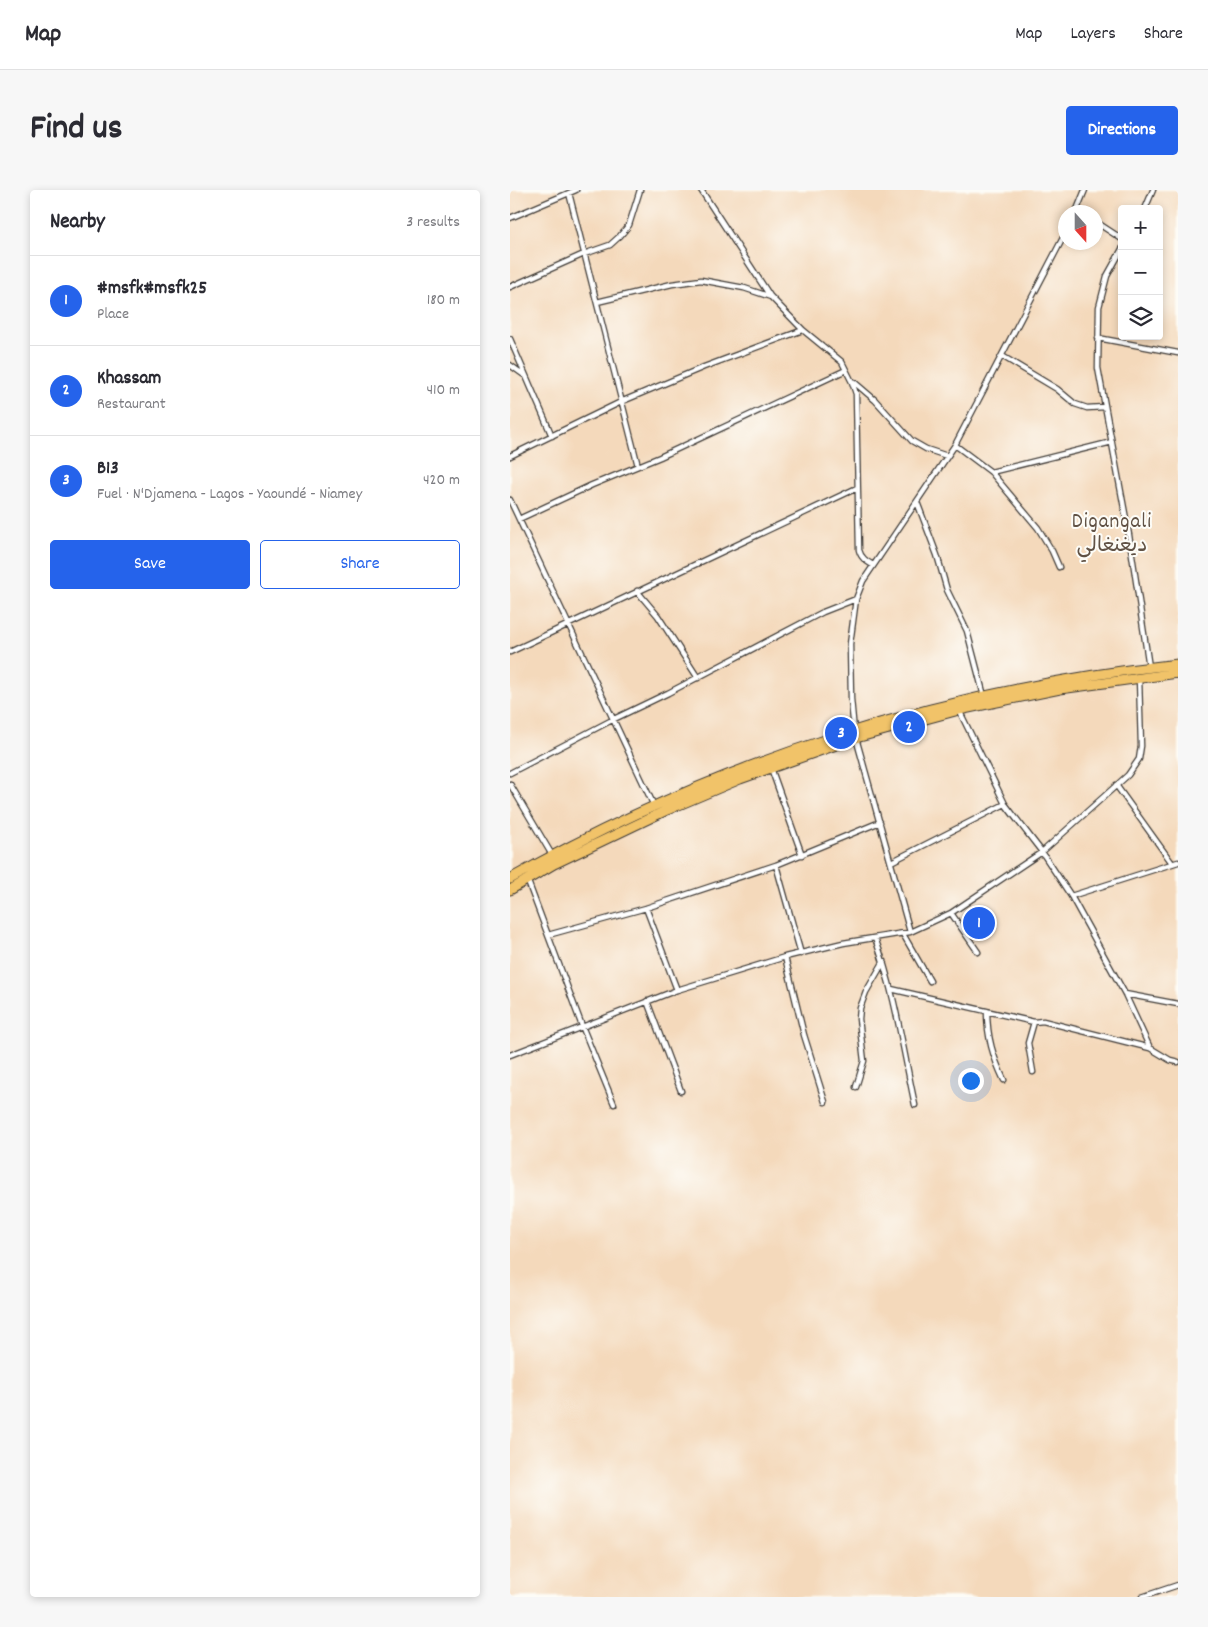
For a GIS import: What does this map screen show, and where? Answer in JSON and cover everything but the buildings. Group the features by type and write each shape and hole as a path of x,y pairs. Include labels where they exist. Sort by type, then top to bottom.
{"highway":[{"path":"510,879 552,856 654,806 768,760 984,696 1058,681 1178,664"},
{"path":"510,890 563,860 667,810 855,734 1060,689 1178,673"}],"street":[{"path":"510,218 576,190"},
{"path":"510,287 584,254 610,245 629,225 640,190"},
{"path":"701,190 771,297 803,330 842,362 852,382 856,394 857,409 859,550 860,556 864,560 874,564"},
{"path":"1081,205 1086,190"},
{"path":"1147,205 1153,190"},
{"path":"569,193 638,466"},
{"path":"1103,227 1118,236"},
{"path":"910,932 855,734 851,699 850,644 856,599 863,581 955,444 1058,248"},
{"path":"1121,250 1107,276 1099,307 1098,368 1129,535 1149,667"},
{"path":"597,302 672,284 701,280 744,288 771,297"},
{"path":"510,456 623,402 704,367 803,330"},
{"path":"1098,338 1178,353"},
{"path":"510,339 552,436"},
{"path":"1002,356 1057,388 1075,404 1087,408 1105,407"},
{"path":"510,365 526,376"},
{"path":"519,519 846,370"},
{"path":"852,382 875,400 912,441 926,449 947,456"},
{"path":"991,472 1112,442"},
{"path":"955,444 991,472 1038,528 1052,552 1058,567"},
{"path":"510,652 857,488"},
{"path":"510,500 654,806"},
{"path":"917,502 948,590 967,631 984,696"},
{"path":"637,591 658,616 698,678"},
{"path":"510,774 823,612 856,599"},
{"path":"510,1055 677,990 785,957 843,943 904,934 951,913 1042,852 1128,775 1139,760 1141,746 1139,678"},
{"path":"959,710 1005,804 1042,852 1071,896 1125,994 1150,1048"},
{"path":"771,768 802,856"},
{"path":"510,784 552,856"},
{"path":"1116,785 1172,863"},
{"path":"891,862 1005,804"},
{"path":"548,935 646,908 776,865 802,856 880,822"},
{"path":"1071,896 1178,862"},
{"path":"776,865 801,954"},
{"path":"527,879 582,1026 614,1104"},
{"path":"646,908 677,990"},
{"path":"951,913 978,952"},
{"path":"904,934 930,981"},
{"path":"875,938 884,961 891,989 915,1106"},
{"path":"785,957 804,1035 825,1102"},
{"path":"856,1087 864,1061 859,1019 860,1008 866,992 884,961"},
{"path":"891,989 1034,1022 1043,1021 1150,1048 1170,1060 1178,1062"},
{"path":"1125,994 1178,1004"},
{"path":"647,1001 681,1091"},
{"path":"987,1011 987,1031 997,1066 1004,1080"},
{"path":"1033,1072 1028,1043 1034,1022"},
{"path":"1142,1597 1178,1584"},
{"path":"1161,1590 1164,1597"}],"place":[{"name":"Khassam","path":"909,727"},
{"name":"B13","path":"841,733"},
{"name":"#msfk#msfk25","path":"979,923"}],"district":[{"name":"Digangali ديغنغالي","path":"1112,535"}]}
